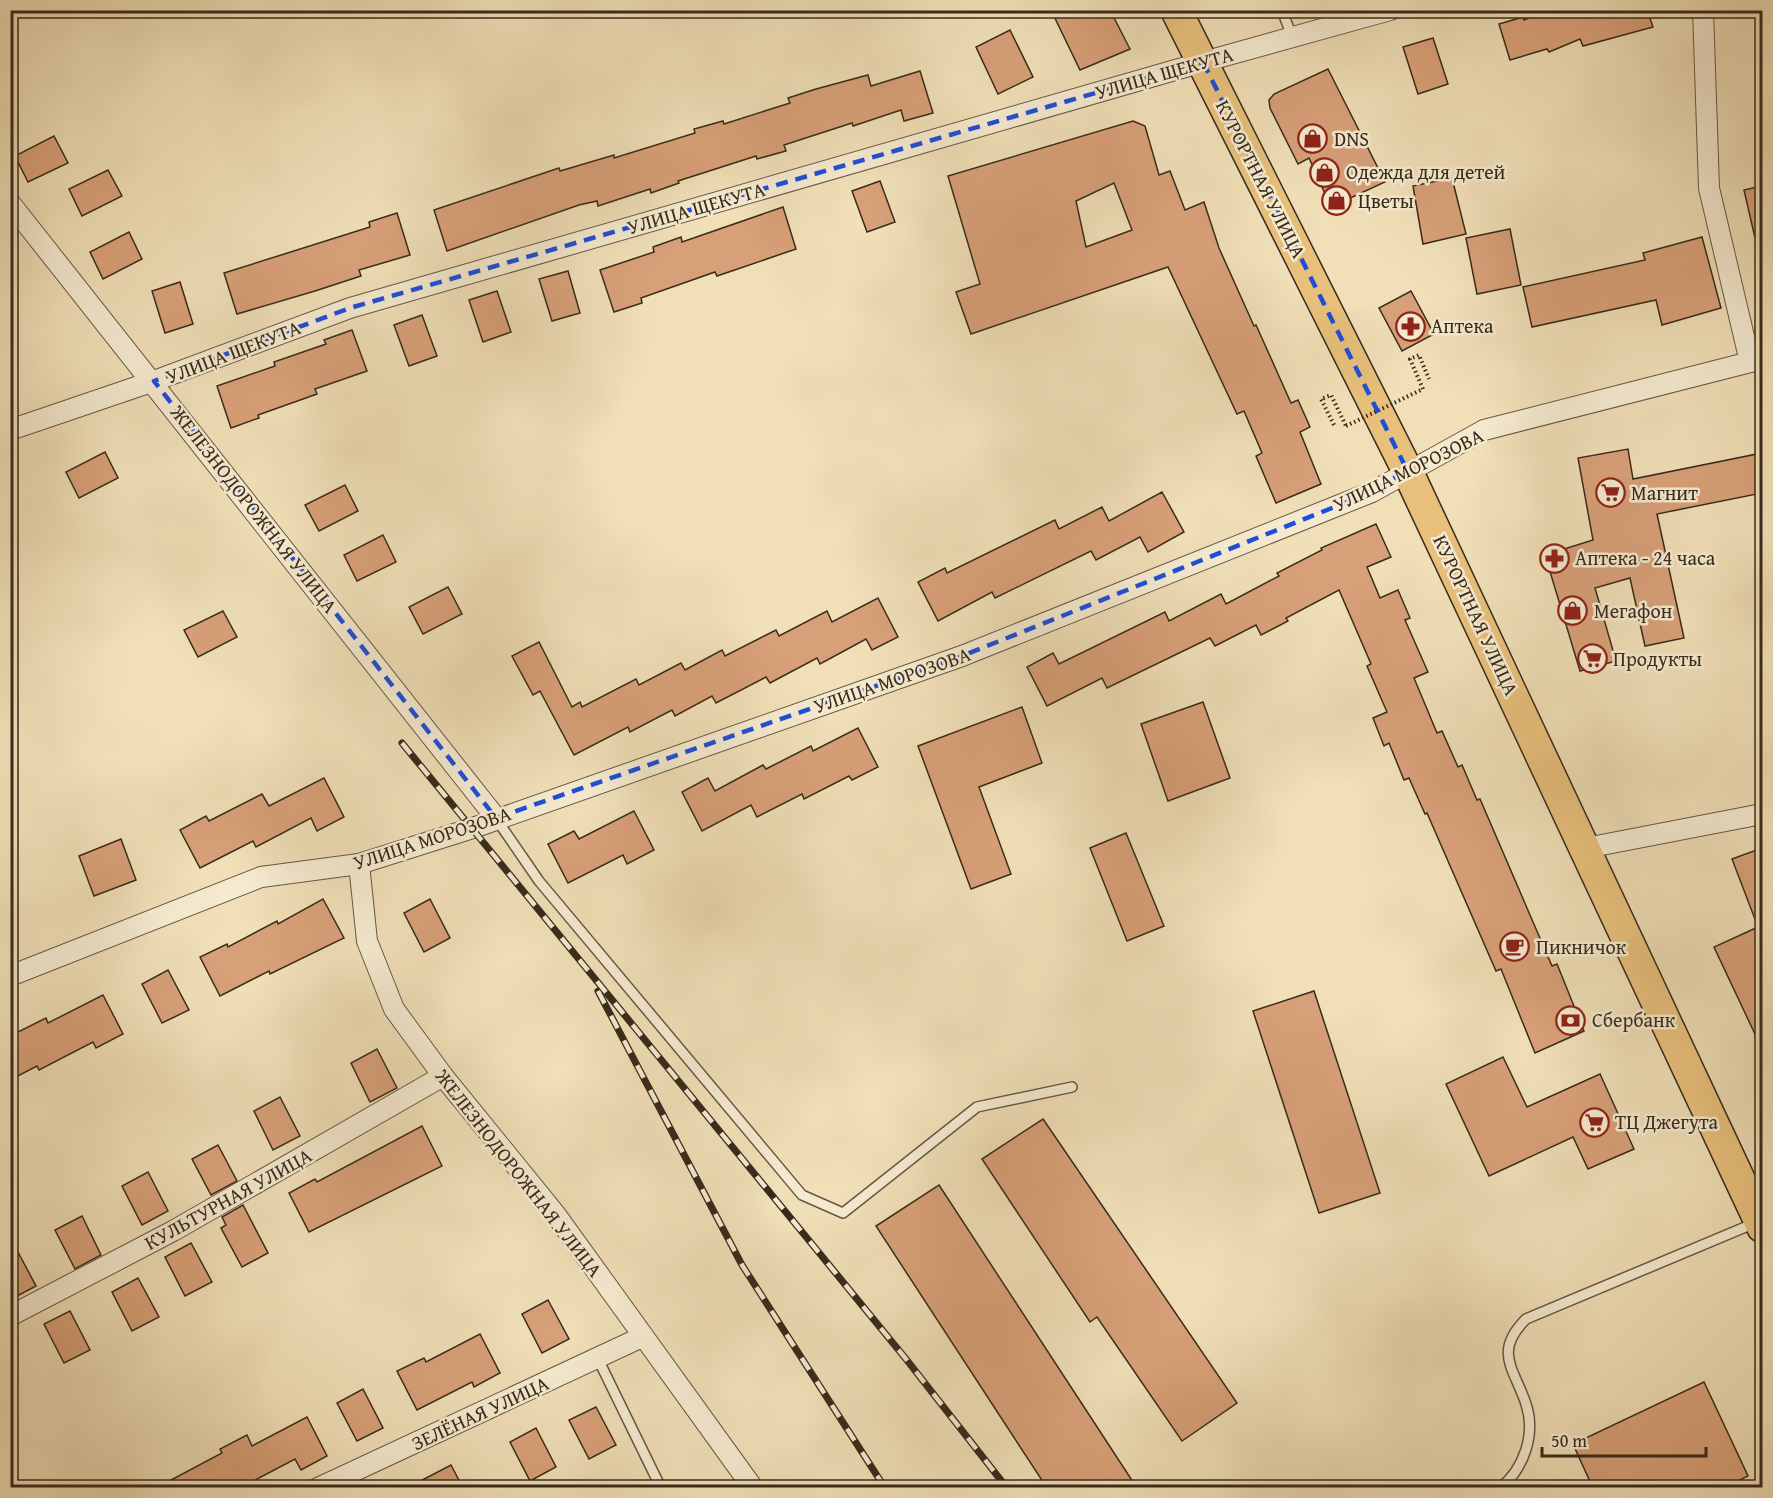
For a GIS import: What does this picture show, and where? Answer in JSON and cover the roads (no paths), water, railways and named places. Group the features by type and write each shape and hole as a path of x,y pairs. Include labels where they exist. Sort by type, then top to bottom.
{"main road":[{"name":"КУРОРТНАЯ УЛИЦА","path":"1176,10 1407,470 1761,1224"}],"street":[{"name":"УЛИЦА ЩЕКУТА","path":"10,430 154,381 350,308 1390,10"},
{"path":"1703,10 1709,188 1756,360"},
{"name":"ЖЕЛЕЗНОДОРОЖНАЯ УЛИЦА","path":"10,202 154,381 496,818"},
{"name":"УЛИЦА МОРОЗОВА","path":"10,976 261,877 359,864 473,828 496,818 962,656 1372,492 1407,470 1484,430 1756,360"},
{"path":"1586,848 1762,814"},
{"name":"ЖЕЛЕЗНОДОРОЖНАЯ УЛИЦА","path":"359,864 368,941 394,1009 443,1076 556,1215 753,1488"},
{"name":"КУЛЬТУРНАЯ УЛИЦА","path":"10,1316 173,1231 443,1076"},
{"name":"ЗЕЛЁНАЯ УЛИЦА","path":"318,1488 642,1337"}],"lane":[{"path":"1282,10 1292,38"},
{"path":"496,818 539,881 802,1195 843,1213 977,1107 1072,1087"},
{"path":"1500,1488 1509,1481 1525,1458 1528,1431 1526,1405 1512,1374 1508,1353 1513,1333 1526,1319 1761,1224"},
{"path":"598,1359 661,1488"}],"railway":[{"path":"402,743 906,1359 1007,1488"},
{"path":"598,991 742,1265 885,1488"}],"place":[{"name":"DNS","path":"1313,139"},
{"name":"Одежда для детей","path":"1325,172"},
{"name":"Цветы","path":"1337,201"},
{"name":"Аптека","path":"1410,326"},
{"name":"Магнит","path":"1610,493"},
{"name":"Аптека - 24 часа","path":"1554,558"},
{"name":"Мегафон","path":"1573,611"},
{"name":"Продукты","path":"1592,659"},
{"name":"Пикничок","path":"1515,947"},
{"name":"Сбербанк","path":"1571,1020"},
{"name":"ТЦ Джегута","path":"1594,1122"}]}
